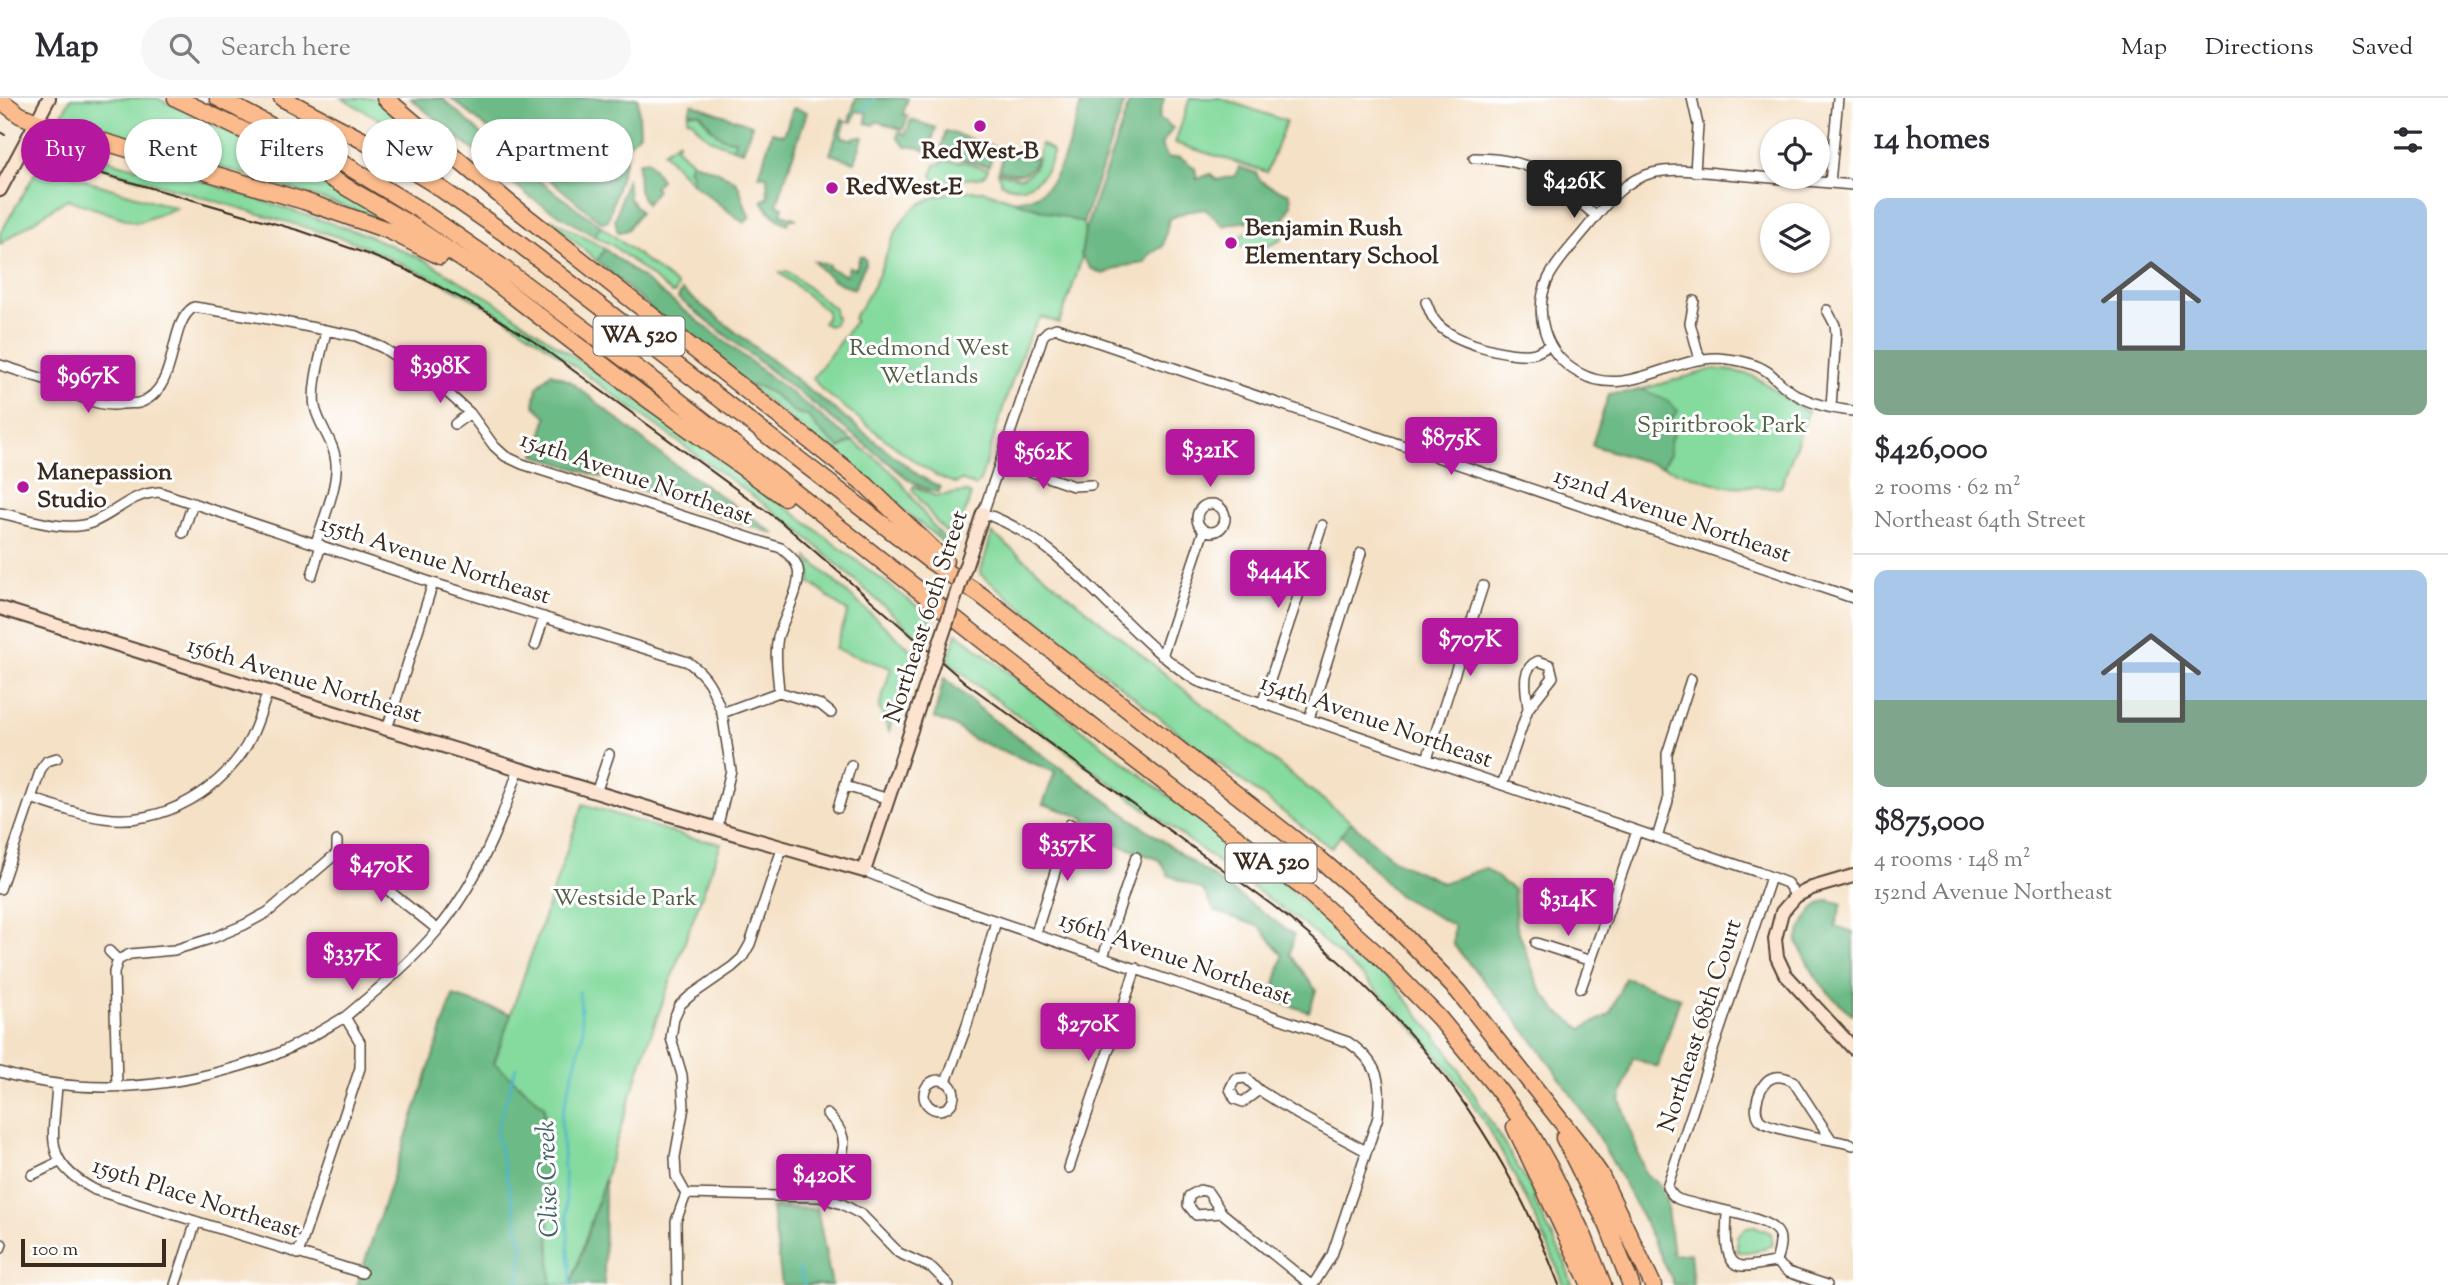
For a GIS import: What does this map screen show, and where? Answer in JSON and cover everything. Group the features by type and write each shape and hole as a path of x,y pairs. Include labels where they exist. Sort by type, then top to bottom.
{"highway":[{"path":"176,98 278,147 414,227 486,275 653,403 932,601"},
{"name":"WA 520","path":"218,98 349,167 421,211 499,265 646,375 932,601 1307,891 1396,973 1439,1018 1528,1129 1584,1237 1603,1285"},
{"name":"WA 520","path":"282,98 362,139 434,184 506,235 929,560 982,596 1322,861 1383,914 1458,991 1541,1096 1597,1203 1631,1285"},
{"path":"384,98 508,202 866,485 982,596"},
{"path":"0,100 20,116 28,119"},
{"path":"110,144 304,201 390,231 443,257 551,327"},
{"path":"1496,1087 1590,1285"},
{"path":"1541,1096 1600,1174 1653,1285"}],"street":[{"path":"38,119 49,98"},
{"path":"1692,98 1698,125 1695,172"},
{"path":"1838,98 1830,183 1853,185"},
{"path":"0,190 21,151"},
{"path":"1474,158 1500,158 1546,174 1596,216"},
{"path":"1760,177 1673,170 1639,177 1626,184 1556,266 1544,289 1541,314 1550,345 1568,366 1594,380 1612,383 1631,381 1700,360 1725,359 1765,370 1800,397 1853,411"},
{"path":"1426,302 1436,324 1481,346 1515,354 1534,353 1550,345"},
{"path":"1694,302 1690,323 1700,360"},
{"name":"154th Avenue Northeast","path":"0,365 62,385 77,384 120,399 122,404 138,403 156,392 163,382 184,316 194,307 356,337 383,348 440,386 470,413 494,446 505,456 522,464 781,548 793,558 798,569 798,580 776,651 779,692"},
{"path":"1827,310 1835,325 1836,334 1830,407"},
{"name":"152nd Avenue Northeast","path":"1043,336 1056,328 1118,348 1853,598"},
{"path":"312,575 335,480 336,464 334,451 315,408 314,396 326,331"},
{"name":"Northeast 60th Street","path":"864,871 1043,336"},
{"path":"455,424 470,413"},
{"path":"1001,461 1073,485 1091,485"},
{"name":"155th Avenue Northeast","path":"0,513 65,526 79,526 92,522 133,498 145,493 159,492 433,583 688,662 702,672 711,685 722,713 732,770 717,829"},
{"path":"184,533 193,503"},
{"name":"154th Avenue Northeast","path":"983,513 1003,519 1045,546 1162,656 1197,681 1771,877 1787,883 1796,896"},
{"path":"1262,704 1322,525"},
{"path":"1162,656 1204,530"},
{"path":"1309,719 1361,553"},
{"path":"387,729 433,583"},
{"path":"1427,759 1483,586"},
{"name":"156th Avenue Northeast","path":"0,608 596,793 864,871 996,921 1348,1042 1373,1064 1381,1095 1378,1117 1366,1151"},
{"path":"535,645 544,617"},
{"path":"1502,785 1528,709 1553,677 1552,669 1542,661 1534,662 1527,668 1528,709"},
{"path":"1657,838 1668,801 1667,754 1670,739 1690,679"},
{"path":"31,798 73,812 107,819 161,813 187,803 216,781 238,758 251,737 268,692"},
{"path":"722,713 779,692 821,705 831,713"},
{"path":"596,793 609,754"},
{"path":"0,888 41,769 47,761 57,758"},
{"path":"838,807 851,765"},
{"path":"0,1072 57,1085 117,1086 172,1082 209,1076 277,1054 345,1017 412,958 438,930 486,854 503,817 519,768"},
{"path":"845,786 889,799"},
{"path":"1036,933 1070,824"},
{"path":"1581,988 1637,831"},
{"path":"337,841 337,853"},
{"path":"677,1285 677,1221 686,1194 676,1176 675,1157 684,1107 682,1075 671,1038 674,1018 680,1005 690,996 742,958 750,944 782,849"},
{"path":"117,1086 114,972 118,960 130,954 174,950 213,939 244,925 294,893 337,853 344,855 438,930"},
{"path":"1103,957 1136,857"},
{"path":"1853,876 1812,888 1796,896 1782,912 1775,939 1777,957 1785,974 1853,1048"},
{"name":"Northeast 68th Court","path":"1727,1211 1677,1199 1667,1187 1771,877"},
{"path":"946,1082 964,1034 996,921"},
{"path":"1536,943 1591,961"},
{"path":"109,951 118,960"},
{"path":"1069,1168 1136,968"},
{"path":"298,1254 360,1068 360,1042 345,1017"},
{"path":"1831,1139 1793,1081 1785,1077 1773,1077 1764,1083 1756,1109 1758,1118 1763,1123 1803,1135 1853,1145"},
{"name":"159th Place Northeast","path":"57,1085 54,1146 59,1162 75,1180 95,1190 362,1273"},
{"path":"1223,1213 1312,1285 1332,1255 1366,1151 1259,1090"},
{"path":"820,1197 836,1167 846,1139 842,1130 827,1114"},
{"path":"32,1175 59,1162"},
{"path":"686,1194 820,1197 842,1204 862,1215 899,1253 932,1268 949,1285"},
{"path":"1776,1262 1780,1247 1779,1235 1775,1229 1727,1211 1729,1259 1735,1264 1743,1266 1776,1262 1788,1272 1827,1285"},
{"path":"175,1285 196,1222"}],"green space":[{"path":"71,98 157,98 201,119 124,119 124,137 110,133 110,119 60,118"},
{"path":"342,98 379,98 405,119 379,119"},
{"path":"410,98 442,98 471,124 471,148 457,137 457,119 435,119"},
{"path":"451,98 638,98 640,133 633,140 633,119 476,119"},
{"path":"856,98 908,98 903,114 908,116 903,130 876,121 874,125 866,123 867,113 856,111 852,122 849,121"},
{"path":"1083,98 1126,98 1083,223 1014,201 1040,193 1056,175 1067,150"},
{"path":"1131,98 1164,98 1159,118 1173,128 1161,145 1168,158 1180,157 1195,168 1197,179 1211,174 1217,180 1235,176 1239,167 1256,173 1266,184 1290,194 1291,205 1282,224 1253,221 1224,226 1205,209 1185,212 1169,219 1163,246 1150,254 1144,263 1124,266 1103,274 1090,268 1081,255 1085,230"},
{"path":"1190,98 1220,98 1286,121 1267,172 1175,143"},
{"path":"692,104 752,125 743,151 733,148 735,140 718,135 700,113 689,112"},
{"path":"793,108 807,112 777,204 783,207 781,214 797,219 790,219 788,224 772,214 764,204 762,200 768,198 767,176 759,176 772,132 784,135"},
{"path":"689,112 700,113 710,128 736,140 733,148 705,135 692,120 687,119"},
{"path":"842,119 846,121 841,136 853,140 854,137 863,137 855,162 830,154"},
{"path":"911,120 936,128 928,152 905,146 897,137 899,132 906,134"},
{"path":"222,129 236,136 236,172 222,168"},
{"path":"946,131 995,147 989,166 941,149"},
{"path":"679,141 676,147 692,162 688,169 693,176 692,183 663,152"},
{"path":"1041,144 1053,153 1041,177 1027,186 1001,183 998,172 1020,178 1034,169"},
{"path":"1005,150 1037,158 1026,172 1005,172 999,170"},
{"path":"110,160 124,165 124,174 110,170"},
{"path":"647,160 661,180 654,187 657,190 646,204 639,191 638,163"},
{"path":"947,161 965,162 988,169 984,176 979,178 935,181 932,175 935,165"},
{"path":"457,162 471,174 457,166"},
{"path":"692,162 735,181 750,217 744,223 692,183 693,176 688,169"},
{"path":"30,182 90,182 176,208 137,223 67,199 0,244 0,234"},
{"path":"150,182 204,182 367,235 426,261 494,301 774,498 931,617 923,641 794,526 533,336 489,307 352,241"},
{"path":"268,182 325,182 403,226"},
{"path":"512,182 541,182 601,226 594,236 531,198"},
{"path":"553,182 619,182 608,221 601,222"},
{"path":"627,182 629,198 640,212 627,230 618,233 615,220"},
{"name":"Redmond West Wetlands","path":"959,191 984,191 1083,223 1084,234 1081,259 1059,323 1042,317 1035,326 1017,367 980,481 975,486 961,480 957,483 929,471 823,391 813,378 855,321 853,318 873,287 904,219 925,201"},
{"path":"552,219 605,249 597,261 553,222"},
{"path":"601,226 678,286 675,293 612,245 594,236"},
{"path":"1262,227 1283,233 1281,240 1259,248 1236,245 1246,232"},
{"path":"605,249 853,441 840,448 819,430 808,416 794,412 773,394 758,386 749,386 667,323 597,261"},
{"path":"860,256 864,257 866,262 854,289 822,271 814,261 829,265 828,268 846,275 849,267 856,269"},
{"path":"787,271 834,308 837,317 834,324 829,326 823,323 827,318 827,311 780,273"},
{"path":"682,290 921,477 940,487 939,492 919,486 900,473 678,298"},
{"name":"Spiritbrook Park","path":"1714,369 1752,376 1808,412 1781,487 1724,486 1592,445 1609,394 1632,392"},
{"path":"551,373 570,381 663,456 775,534 535,455 547,417 534,405 537,387"},
{"path":"749,386 758,386 773,394 794,412 808,416 819,430 840,448 853,441 878,460 900,481 931,523 953,546 952,549"},
{"path":"1641,389 1668,401 1678,411 1670,420 1673,435 1670,454 1661,467 1592,445 1609,394"},
{"path":"914,486 935,496 966,492 971,495 955,541 938,524 912,489"},
{"path":"992,533 1351,822 1331,848 1184,737 980,574"},
{"path":"808,558 918,656 909,668 889,731 879,708 891,668 835,649 848,611 809,583 811,571"},
{"path":"957,633 1289,889 1388,976 1449,1053 1536,1197 1533,1199 1565,1262 1572,1285 1564,1285 1512,1170 1479,1114 1444,1064 1394,1008 1341,956 1303,924 974,683 948,661"},
{"path":"944,678 991,718 1294,935 1290,954 1316,990 1309,1012 1271,999 1283,956 1260,927 1215,911 1203,890 1168,875 1160,860 1083,832 1085,818 1043,804 1055,772 973,739 953,725 934,718"},
{"name":"Westside Park","path":"583,804 690,838 721,843 647,1045 571,1285 551,1285 544,1106 494,1063"},
{"path":"1351,822 1395,861 1443,883 1485,868 1514,890 1516,924 1539,987 1557,1011 1582,1029 1610,1014 1625,978 1680,998 1658,1067 1633,1058 1620,1100 1645,1173 1660,1185 1666,1201 1673,1255 1690,1253 1693,1285 1674,1285 1606,1150 1533,1040 1453,944 1454,926 1398,895 1341,835"},
{"path":"1829,900 1842,904 1835,926 1853,932 1853,1015 1820,982 1797,941 1812,910"},
{"path":"453,996 511,1014 494,1063 544,1106 551,1285 357,1285"},
{"path":"605,1179 604,1285 571,1285"},
{"path":"772,1208 817,1209 832,1285 782,1285"},
{"path":"1754,1226 1771,1233 1773,1245 1754,1252 1737,1252 1737,1236 1747,1227"}],"waterway":[{"path":"863,111 874,98"},
{"name":"Clise Creek","path":"571,1285 561,1119 583,1034 579,991"},
{"path":"516,1067 496,1133 523,1247 518,1285"},
{"path":"799,1268 804,1285"}],"tram line":[{"path":"0,132 5,135"},
{"path":"110,176 301,231 409,271 482,309 533,341 780,521 966,683 1272,905 1320,944 1365,986 1443,1074 1477,1122 1508,1173 1559,1285"}],"place":[{"name":"RedWest-B","path":"980,126"},
{"name":"RedWest-E","path":"832,188"},
{"name":"Benjamin Rush Elementary School","path":"1231,243"},
{"name":"Manepassion Studio","path":"23,487"}]}
